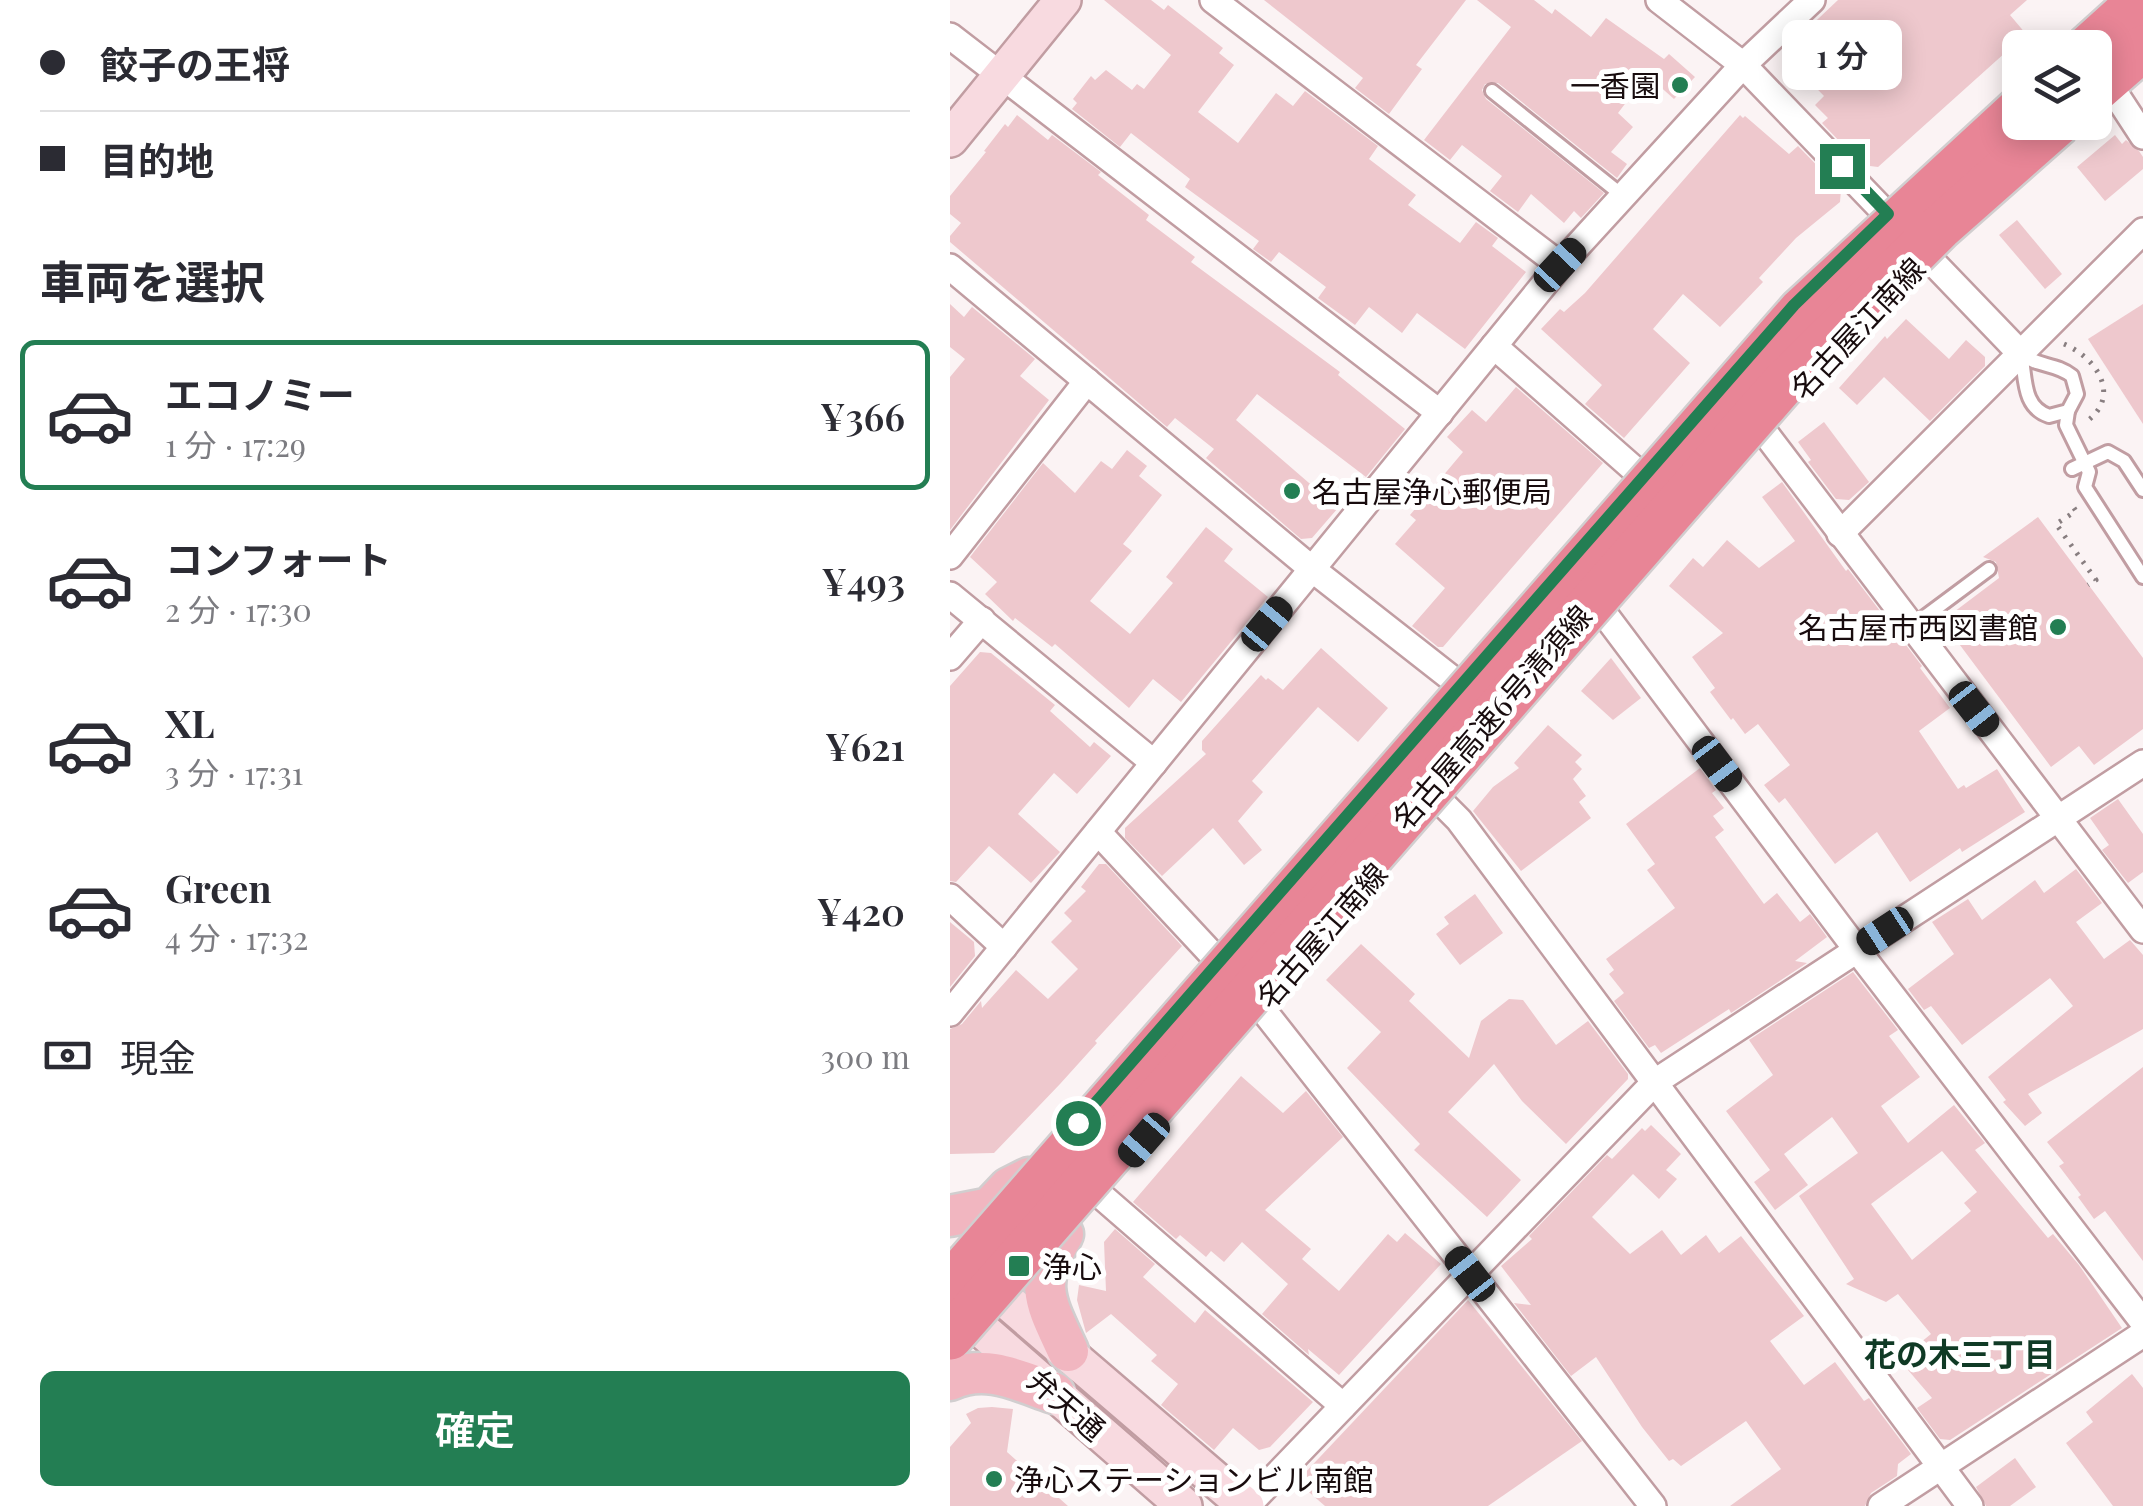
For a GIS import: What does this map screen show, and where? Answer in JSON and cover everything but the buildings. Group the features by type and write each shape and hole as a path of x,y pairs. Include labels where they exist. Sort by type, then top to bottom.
{"highway":[{"path":"2108,30 2141,0"},
{"path":"2112,80 2143,48"},
{"name":"名古屋高速6号清須線","path":"952,1267 1802,311 2002,126"},
{"name":"名古屋高速6号清須線","path":"979,1322 1784,384 1939,228 2038,140"}],"main road":[{"path":"2094,30 2128,0"},
{"path":"2112,84 2143,60"},
{"name":"名古屋江南線","path":"952,1267 1794,305 2002,112"},
{"name":"名古屋江南線","path":"950,1364 979,1322 1063,1236 1600,608 1926,254 2052,140"},
{"path":"950,1216 990,1208 1010,1188 1030,1177"},
{"path":"1063,1236 1047,1262 1045,1291 1068,1351"},
{"path":"950,1380 990,1372 1054,1393"}],"street":[{"path":"950,138 1063,0"},
{"path":"1212,0 1560,265"},
{"path":"1659,0 1743,65 2020,354"},
{"path":"950,1013 1560,265 1743,65 1812,0"},
{"path":"950,36 1440,413"},
{"path":"2112,105 2143,136"},
{"path":"1840,534 2143,231"},
{"path":"950,267 1312,569 1460,685"},
{"path":"1494,346 1643,476"},
{"path":"950,556 1087,381"},
{"path":"1762,429 2143,930"},
{"path":"950,594 1154,763"},
{"path":"1600,608 2143,1322"},
{"path":"950,657 982,620"},
{"path":"952,1267 979,1322 1068,1351 1247,1506 1654,1082 2143,763"},
{"path":"1437,798 1459,820 1970,1506"},
{"path":"1098,832 1260,1006 1653,1506"},
{"path":"950,897 1004,947"},
{"path":"1098,1194 1343,1406"},
{"name":"弁天通","path":"950,1302 979,1322 1184,1506"},
{"path":"1881,1506 2143,1334"}],"lane":[{"path":"1492,92 1623,197"},
{"path":"2020,354 2032,363 2055,366 2072,376 2077,394 2066,424 2078,465 2089,472 2086,486 2143,576"},
{"path":"2020,354 2033,406 2049,416 2068,410"},
{"path":"2078,465 2108,452 2124,461 2143,490"},
{"path":"1911,627 1989,569"}],"place":[{"name":"一香園","path":"1680,85"},
{"name":"名古屋浄心郵便局","path":"1292,491"},
{"name":"名古屋市西図書館","path":"2058,627"},
{"name":"浄心","path":"1019,1266"},
{"name":"浄心ステーションビル南館","path":"994,1479"}],"district":[{"name":"花の木三丁目","path":"1960,1352"}],"route":[{"path":"1078,1123 1794,305 1888,214 1842,166"}]}
